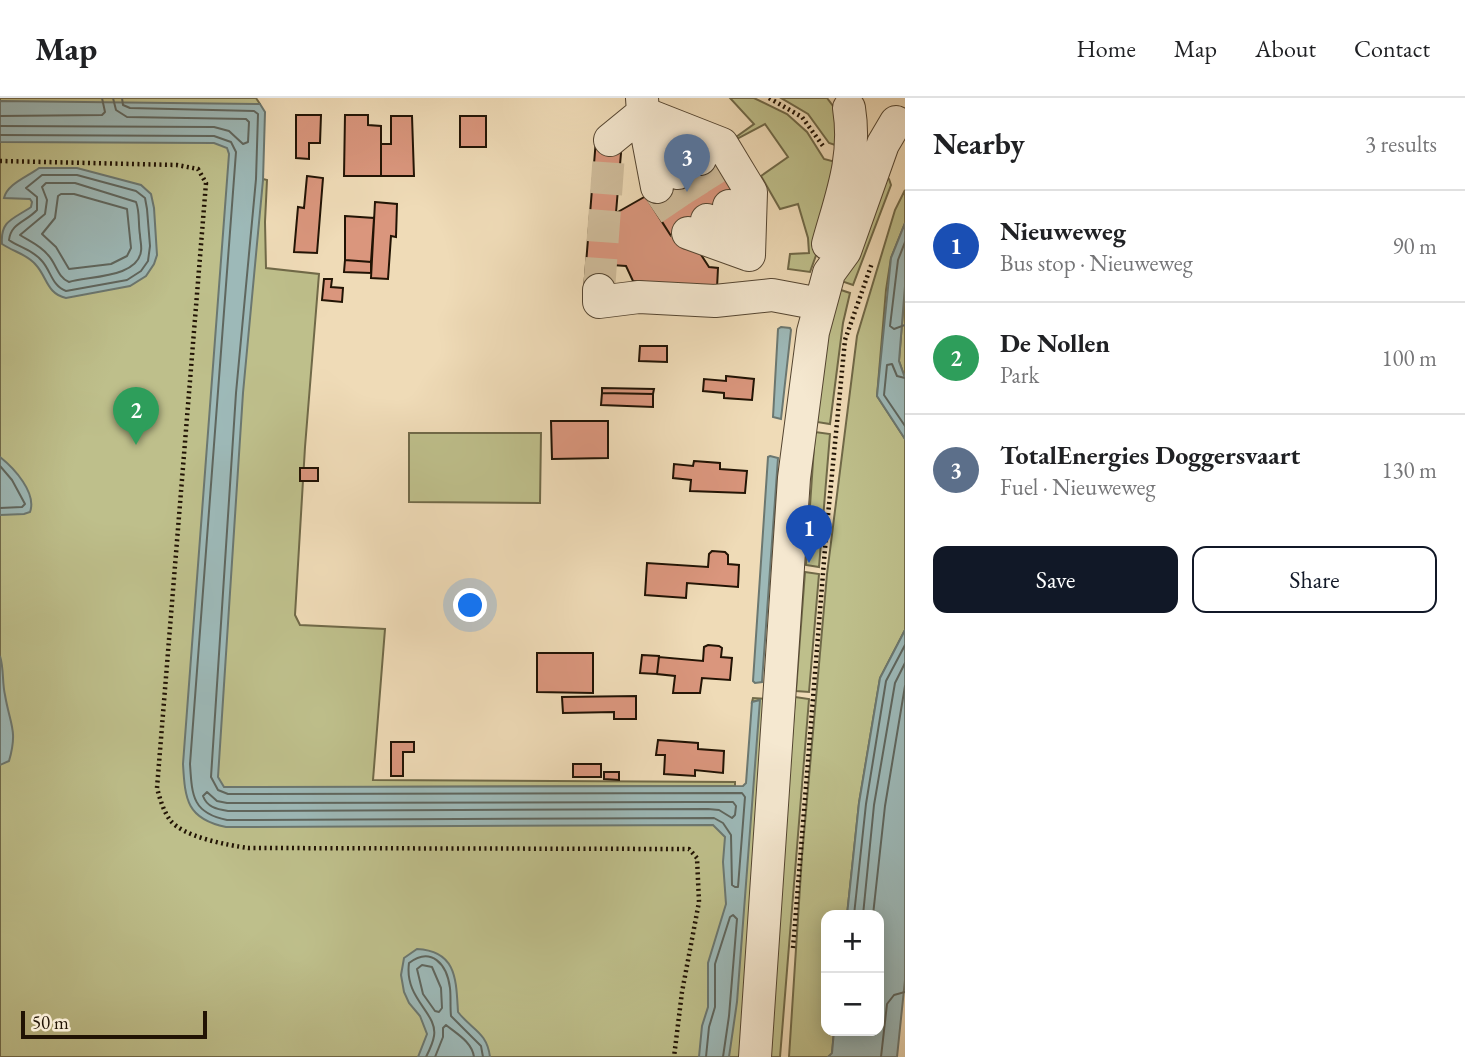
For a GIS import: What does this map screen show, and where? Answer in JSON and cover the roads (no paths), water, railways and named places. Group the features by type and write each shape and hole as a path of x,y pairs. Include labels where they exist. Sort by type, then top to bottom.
{"street":[{"path":"845,103 862,118 876,122 901,121"},
{"path":"829,273 827,247 851,159 853,133 845,103"},
{"path":"610,140 643,106"},
{"path":"643,106 678,173 643,106"},
{"path":"643,106 722,144 751,192 749,255"},
{"path":"755,1057 794,478 813,332 829,273 845,251 883,144 901,121"},
{"path":"749,255 708,220 749,255 772,295"},
{"path":"599,290 599,302 639,298 715,301 772,295 820,304"}],"water":[{"path":"0,101 260,104 265,112 263,180 243,393 218,777 224,787 743,786 746,783 752,702 760,700 737,1002 729,1057 699,1057 702,1026 708,1007 708,963 726,904 723,862 725,837 713,825 226,827 203,819 196,813 187,798 183,764 229,154 227,148 214,143 0,142"},
{"path":"39,168 77,168 141,185 151,194 157,255 146,276 130,286 66,298 51,289 32,261 2,244 6,225 31,207 32,202 30,199 4,198 6,193 13,185"},
{"path":"905,223 905,286 899,361 905,378 905,439 877,396 891,258"},
{"path":"781,327 791,330 781,419 773,417 778,329"},
{"path":"770,456 778,458 762,682 755,683 753,681"},
{"path":"0,457 27,489 30,512 0,515"},
{"path":"905,630 905,980 897,1057 828,1057 832,1053 834,1036 884,1036 884,910 848,910 859,803 880,678"},
{"path":"0,656 13,734 9,761 0,765"},
{"path":"417,949 440,955 447,961 455,979 458,1012 486,1042 490,1057 418,1057 427,1034 420,1016 404,992 401,975 404,958"}],"tunnel":[{"path":"599,290 610,140"},
{"path":"700,159 729,206"},
{"path":"678,173 707,220"},
{"path":"657,187 688,233"}],"place":[{"name":"TotalEnergies Doggersvaart","path":"687,192"},
{"name":"De Nollen","path":"136,445"},
{"name":"Nieuweweg","path":"809,563"}]}
